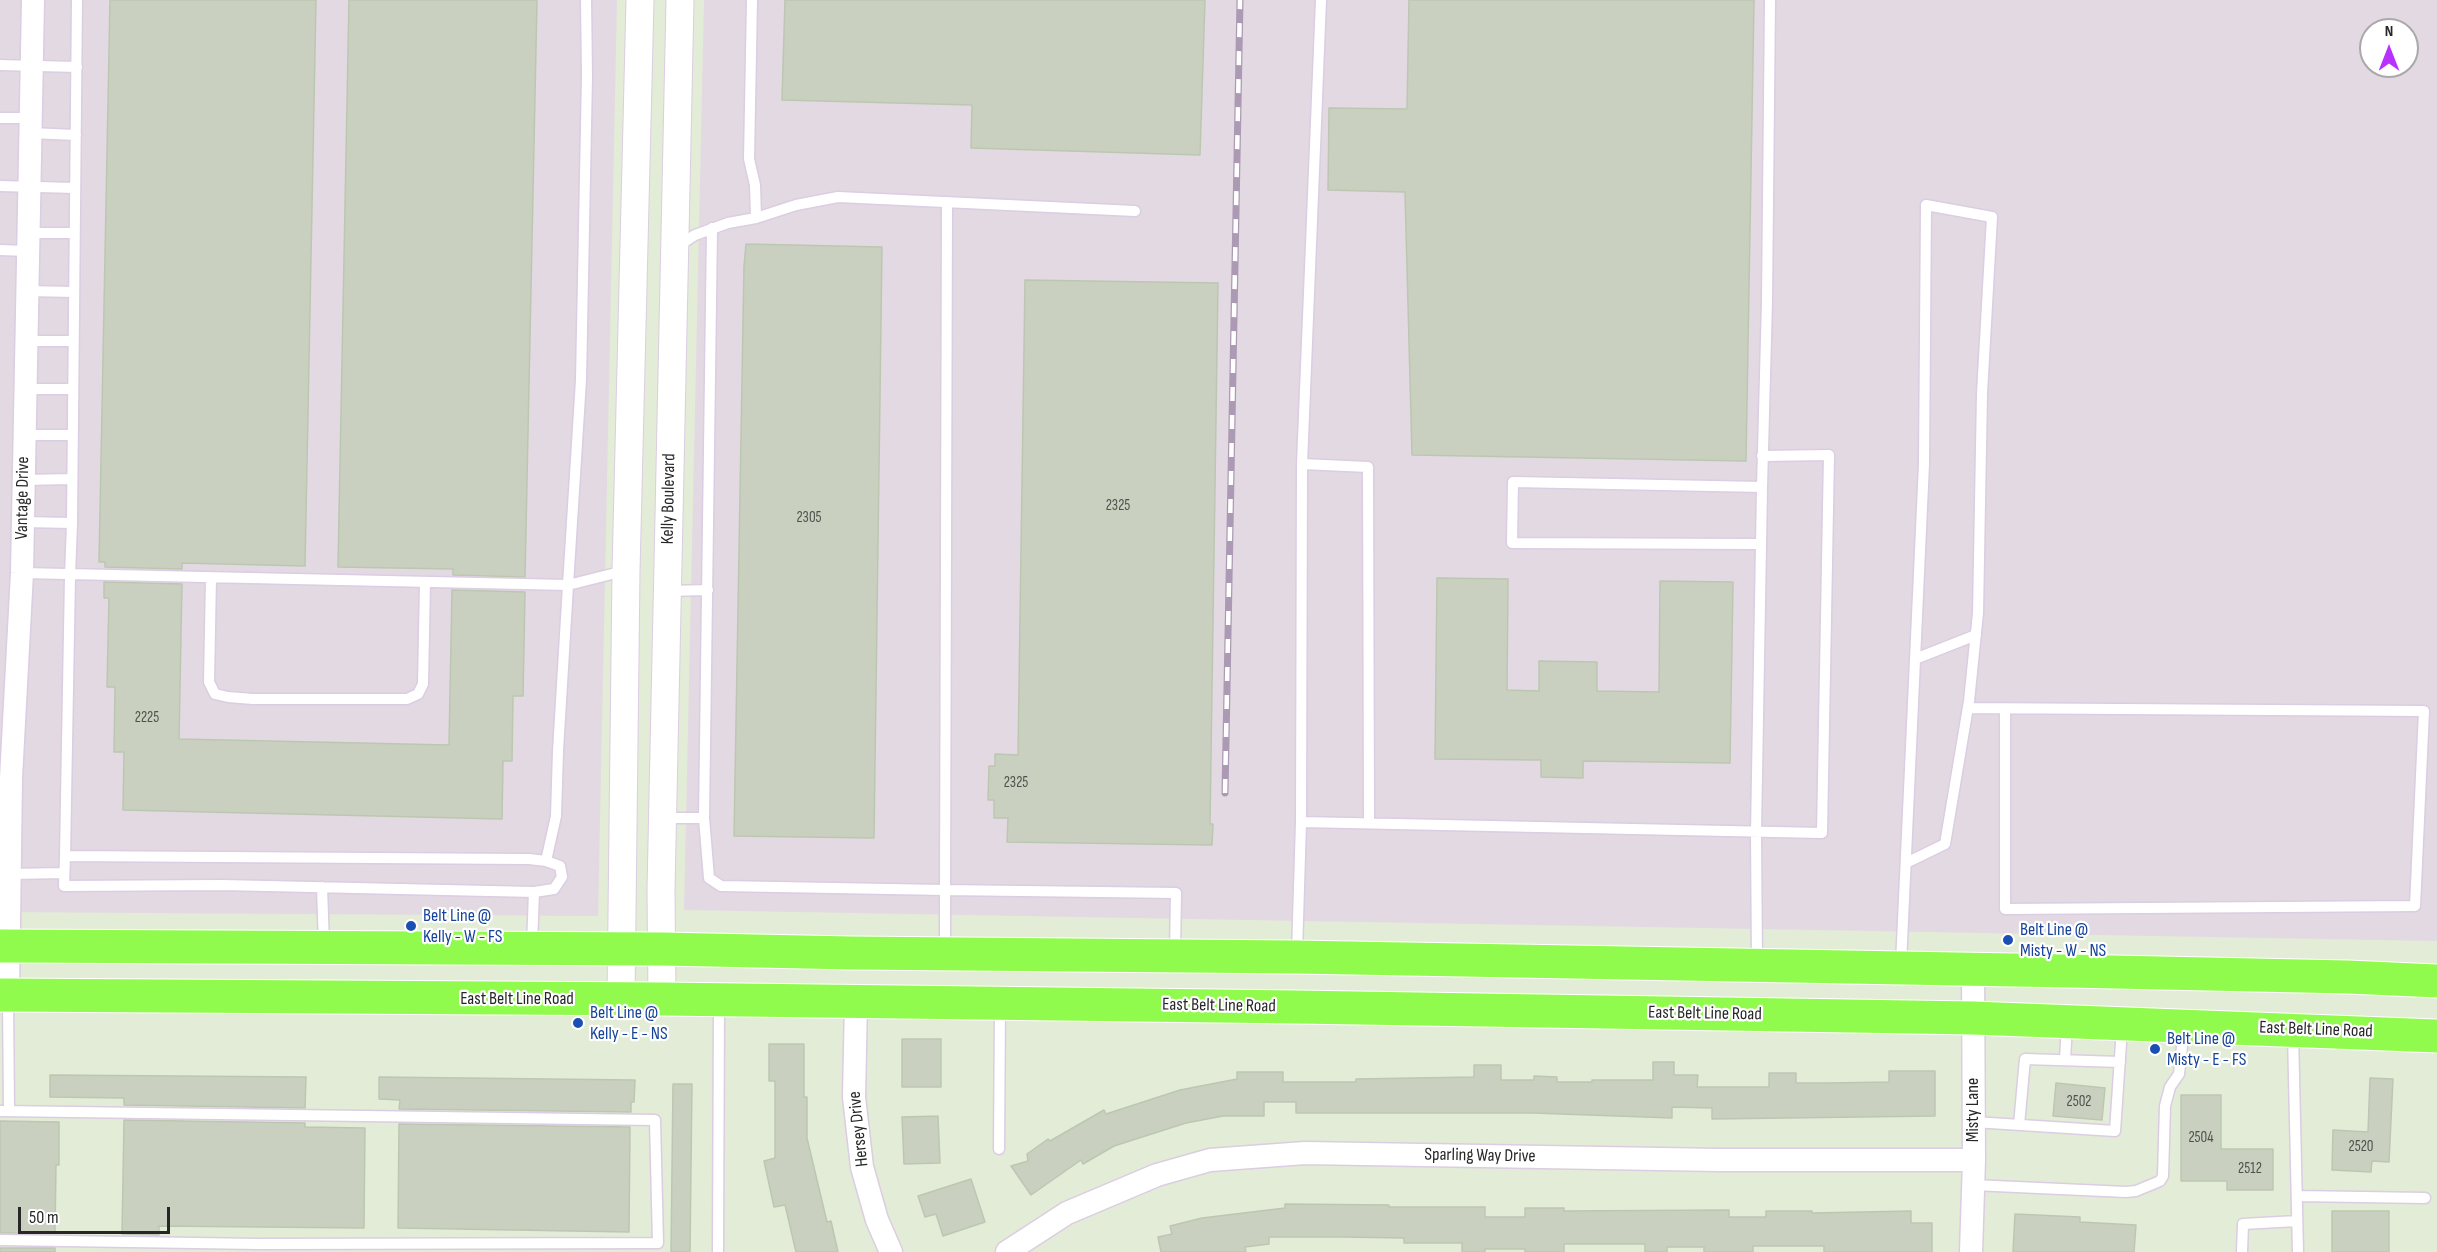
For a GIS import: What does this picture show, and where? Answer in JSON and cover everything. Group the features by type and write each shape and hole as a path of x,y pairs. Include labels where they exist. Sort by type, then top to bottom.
{"main road":[{"path":"5,946 662,949 1296,957 1901,967 2437,981"},
{"path":"1296,957 1296,1007"},
{"name":"East Belt Line Road","path":"4,995 662,999 1973,1018 2437,1036"}],"street":[{"name":"Vantage Drive","path":"4,995 5,946 11,874 5,778 22,573 33,0"},
{"path":"621,999 626,571 640,0"},
{"name":"Kelly Boulevard","path":"662,999 661,890 681,0"},
{"path":"634,247 675,248"},
{"path":"626,571 668,580"},
{"name":"Misty Lane","path":"1971,1252 1974,1160 1973,969"},
{"name":"Hersey Drive","path":"856,1002 854,1097 862,1167 877,1220 891,1252"},
{"name":"Sparling Way Drive","path":"1007,1252 1067,1213 1156,1175 1210,1160 1305,1153 1719,1160 1974,1160"}],"lane":[{"path":"65,856 546,861 560,866 562,877 554,889 534,892 322,887 64,886 72,523 77,0"},
{"path":"546,861 556,816 581,381 587,75 586,0"},
{"path":"752,0 749,159 755,185 756,218"},
{"path":"1296,957 1301,822 1302,464 1321,0"},
{"path":"1757,965 1756,833 1760,544 1767,301 1770,0"},
{"path":"0,65 77,67"},
{"path":"0,118 76,135"},
{"path":"0,186 75,188"},
{"path":"675,248 695,235 712,228 756,218 796,205 838,197 1135,211"},
{"path":"945,954 947,202"},
{"path":"1901,967 1924,464 1926,206 1992,217 1982,393 1976,635 1968,708 1945,844 1906,863"},
{"path":"712,228 704,818 709,878 720,886 1176,893 1174,956"},
{"path":"0,250 74,233"},
{"path":"27,291 74,292"},
{"path":"26,341 73,341"},
{"path":"25,389 73,389"},
{"path":"24,435 72,435"},
{"path":"1301,822 1822,833 1829,455 1762,456"},
{"path":"1302,464 1368,468 1369,823"},
{"path":"24,480 72,479"},
{"path":"1760,544 1512,543 1513,482 1762,487"},
{"path":"23,522 72,523"},
{"path":"22,573 70,576 568,585 626,571"},
{"path":"211,578 209,682 215,694 228,698 253,699 407,699 418,694 423,684 425,582"},
{"path":"668,580 708,590"},
{"path":"1915,659 1976,635"},
{"path":"1968,708 2424,711 2415,906 2005,909 2005,709"},
{"path":"664,818 704,818"},
{"path":"11,874 64,873"},
{"path":"322,887 325,948"},
{"path":"532,949 534,892"},
{"path":"0,1240 259,1244 658,1243 655,1120 5,1111 4,995"},
{"path":"718,1252 719,1000"},
{"path":"999,1149 1000,1004"},
{"path":"2065,1060 2068,1021"},
{"path":"1974,1122 2115,1131 2122,1023"},
{"path":"1973,1185 2126,1192 2136,1191 2160,1181 2163,1176 2165,1106 2170,1087 2179,1074 2184,1025"},
{"path":"2293,1029 2298,1252"},
{"path":"2019,1125 2025,1059 2120,1062"},
{"path":"2297,1196 2425,1198"},
{"path":"2242,1252 2243,1224 2297,1221"}],"shaded area":[{"path":"0,0 617,0 598,916 0,912"},
{"path":"704,0 2437,0 2437,941 684,910"}],"building":[{"path":"110,0 316,0 305,566 182,563 182,569 105,567 105,562 99,562"},
{"path":"349,0 537,0 525,577 453,575 453,569 338,567"},
{"path":"785,0 1205,0 1200,155 971,148 972,105 782,100"},
{"path":"1409,0 1754,0 1746,461 1412,455 1405,192 1328,190 1329,108 1407,109"},
{"path":"746,244 882,247 874,838 734,836"},
{"path":"1025,280 1218,283 1210,824 1213,824 1212,845 1007,842 1008,818 994,818 994,800 988,800 989,766 995,766 995,754 1018,755"},
{"path":"1437,578 1508,579 1507,690 1539,691 1539,661 1597,662 1597,691 1659,692 1660,581 1733,582 1730,763 1583,761 1583,778 1541,777 1541,760 1435,759"},
{"path":"104,582 182,584 179,739 449,745 452,590 525,592 523,696 513,696 512,761 503,761 502,819 123,810 124,752 114,752 115,687 107,687 109,598 104,598"},
{"path":"902,1039 941,1039 941,1087 902,1087"},
{"path":"769,1044 804,1044 807,1138 827,1222 831,1221 838,1252 796,1252 785,1205 774,1207 764,1161 775,1158 775,1081 769,1081"},
{"path":"1653,1062 1674,1062 1674,1075 1698,1075 1697,1087 1769,1087 1769,1073 1796,1073 1796,1083 1829,1083 1889,1082 1889,1071 1935,1071 1935,1116 1712,1119 1712,1108 1672,1107 1672,1118 1533,1113 1296,1113 1296,1102 1264,1102 1264,1116 1223,1116 1186,1123 1114,1146 1083,1164 1081,1160 1031,1195 1011,1166 1028,1161 1027,1154 1048,1139 1050,1141 1104,1110 1106,1114 1180,1090 1237,1079 1237,1072 1283,1072 1283,1082 1356,1082 1356,1079 1474,1077 1474,1065 1501,1065 1501,1080 1534,1080 1534,1076 1557,1077 1557,1082 1592,1082 1592,1080 1653,1080"},
{"path":"50,1075 306,1077 305,1108 124,1105 124,1098 50,1097"},
{"path":"379,1077 635,1080 634,1102 631,1102 631,1112 399,1109 400,1100 379,1099"},
{"path":"2370,1078 2393,1079 2389,1162 2372,1161 2371,1172 2332,1170 2333,1130 2368,1132"},
{"path":"2056,1083 2105,1088 2102,1120 2053,1116"},
{"path":"673,1084 692,1084 690,1252 671,1252"},
{"path":"2181,1095 2221,1095 2221,1149 2273,1149 2273,1190 2227,1190 2227,1181 2181,1181"},
{"path":"938,1116 940,1163 904,1164 902,1117"},
{"path":"124,1120 305,1123 305,1127 365,1128 364,1228 159,1226 159,1235 122,1234"},
{"path":"0,1121 59,1122 55,1233 0,1233"},
{"path":"399,1124 630,1127 629,1232 398,1228"},
{"path":"971,1179 985,1222 943,1236 936,1214 925,1217 918,1196"},
{"path":"1285,1204 1485,1207 1485,1217 1525,1217 1525,1208 1564,1208 1564,1211 1729,1210 1729,1217 1766,1217 1766,1211 1812,1211 1812,1213 1911,1211 1911,1223 1932,1223 1932,1252 1824,1252 1824,1246 1753,1246 1753,1252 1704,1252 1704,1247 1667,1247 1667,1252 1645,1252 1645,1244 1564,1244 1564,1252 1485,1249 1485,1252 1462,1252 1462,1243 1404,1243 1404,1238 1269,1237 1269,1244 1245,1247 1246,1252 1161,1252 1158,1237 1172,1234 1170,1226 1202,1218 1285,1208"},
{"path":"2332,1211 2389,1211 2389,1252 2332,1252"},
{"path":"2015,1214 2080,1217 2080,1222 2136,1225 2134,1252 2013,1252"},
{"path":"0,1248 55,1248 55,1252 0,1252"}],"railway":[{"path":"1225,793 1240,0"}],"place":[{"name":"Belt Line @ Kelly - W - FS","path":"411,926"},
{"name":"Belt Line @ Misty - W - NS","path":"2008,940"},
{"name":"Belt Line @ Kelly - E - NS","path":"578,1023"},
{"name":"Belt Line @ Misty - E - FS","path":"2155,1049"}]}
